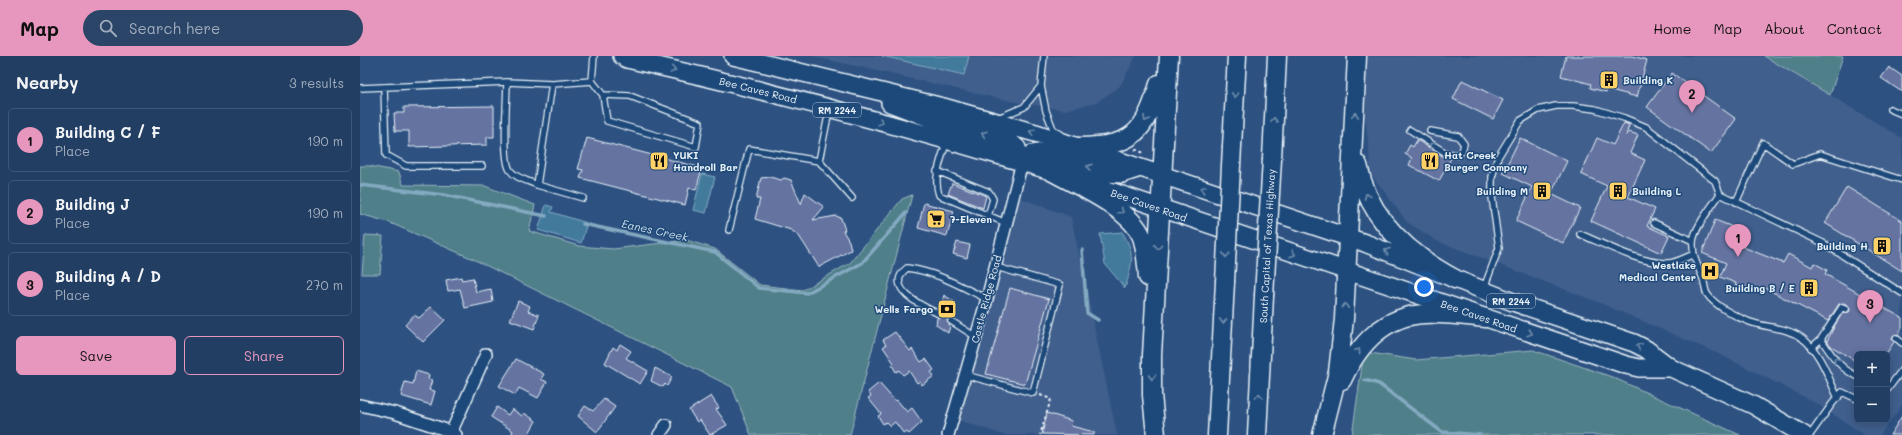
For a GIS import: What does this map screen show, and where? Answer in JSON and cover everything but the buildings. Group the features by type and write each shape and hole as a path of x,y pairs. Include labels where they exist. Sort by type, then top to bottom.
{"highway":[{"path":"1079,147 1113,144 1138,131 1151,111 1169,56"},
{"path":"1156,435 1152,395 1154,334 1169,56"},
{"path":"1217,435 1237,56"},
{"name":"South Capital of Texas Highway","path":"1257,435 1277,56"},
{"path":"1322,435 1341,354 1349,238 1357,56"},
{"path":"1354,138 1359,171 1364,191 1379,217 1394,235 1416,254 1436,269 1455,279"},
{"path":"1051,171 1119,210 1136,226 1142,237 1145,249 1154,334"},
{"path":"1328,412 1356,353 1372,335 1388,325 1404,318 1424,314 1486,318"}],"main road":[{"name":"Bee Caves Road","path":"622,56 627,59 829,108 1022,162 1626,365 1639,368 1671,368"},
{"name":"Bee Caves Road","path":"733,56 825,77 992,120 1079,147 1145,162 1162,175 1349,238 1483,290 1634,343 1646,349 1671,368 1752,405 1804,435"},
{"path":"825,77 943,123 1009,141 1018,148 1022,162 1032,154 1043,152 1106,173 1122,174 1145,162"}],"street":[{"name":"Castle Ridge Road","path":"948,435 996,267 1022,162"},
{"path":"360,405 395,413 452,434 486,354"},
{"path":"659,435 666,425"}],"lane":[{"path":"594,56 592,81 604,95 607,121 696,147 700,123 630,96 604,95"},
{"path":"1044,56 1041,86 1046,111 1053,129 1079,147"},
{"path":"360,88 507,82 552,84 592,81"},
{"path":"507,82 506,157 509,170 514,175 537,185 583,198"},
{"path":"537,185 552,84"},
{"path":"992,120 1017,111 1024,106 1041,86"},
{"path":"384,87 386,155 406,166 482,166"},
{"path":"1483,290 1499,248 1492,197 1492,177 1498,157 1520,121 1538,110 1556,106 1580,107 1624,118 1646,127 1715,180 1720,194 1823,243 1902,294"},
{"path":"819,161 829,108"},
{"path":"1890,110 1902,114"},
{"path":"1410,130 1446,153 1453,155 1461,153 1464,144 1458,136 1430,131"},
{"path":"947,141 937,171 936,185 939,195 1006,223"},
{"path":"1736,202 1763,143 1793,164 1820,154 1902,180"},
{"path":"729,230 749,149 819,161 852,198"},
{"path":"937,171 989,192 993,199 988,216"},
{"path":"1720,194 1701,223 1693,241 1694,260 1704,279 1707,294 1726,311 1750,322 1779,328 1802,338 1826,371 1838,398"},
{"path":"1654,223 1693,241"},
{"path":"1580,234 1630,256 1651,261 1668,263 1694,254"},
{"path":"965,375 1033,393 1060,286 996,267"},
{"path":"939,314 906,295 901,286 900,277 902,272 907,268 916,269 946,279 987,299"},
{"path":"1810,348 1821,339 1842,307 1846,309"},
{"path":"951,321 976,337"},
{"path":"1896,338 1902,343"},
{"path":"1821,339 1834,359 1848,372 1854,375"},
{"path":"1890,382 1902,370"},
{"path":"1810,435 1842,392 1854,398"}],"path":[{"path":"1133,148 1145,162"},
{"path":"1033,393 1051,399 1040,435"}],"shaded area":[{"path":"811,56 1136,56 1120,86 1097,102 1065,110 1010,101"},
{"path":"882,56 969,56 964,75"},
{"name":"Westlake Medical Center","path":"1367,56 1764,56 1902,138 1902,405 1890,421 1890,351 1854,351 1854,423 1889,423 1880,435 1865,435 1814,402 1721,355 1598,302 1437,241 1407,222 1371,174 1365,110"},
{"path":"702,174 715,177 706,213 693,210"},
{"path":"1012,195 1071,217 1117,435 1004,435 953,418"},
{"path":"546,205 553,207 551,212 587,223 581,243 538,230"},
{"path":"1122,232 1131,253 1131,266 1125,288 1105,264 1100,234"}],"green space":[{"path":"1764,56 1843,56 1830,95"},
{"path":"360,166 370,166 399,172 403,185 485,186 535,205 529,231 579,246 613,249 686,240 715,249 760,285 803,290 850,263 902,199 912,195 850,435 751,435 732,387 473,259 388,222 360,214"},
{"path":"365,235 383,236 380,274 362,274"},
{"path":"1533,350 1612,377 1740,435 1352,435 1364,352 1416,360"}],"waterway":[{"name":"Eanes Creek","path":"360,185 444,195 546,216"},
{"name":"Eanes Creek","path":"583,224 715,252 759,288 807,293 862,263 906,213"},
{"name":"Eanes Creek","path":"1082,250 1087,313 1098,320"},
{"name":"Eanes Creek","path":"1365,380 1379,384 1442,432 1481,435"}],"place":[{"name":"Building K","path":"1609,80"},
{"name":"Building J","path":"1692,113"},
{"name":"YUKI Handroll Bar","path":"659,161"},
{"name":"Hat Creek Burger Company","path":"1430,161"},
{"name":"Building M","path":"1542,191"},
{"name":"Building L","path":"1618,191"},
{"name":"7-Eleven","path":"936,219"},
{"name":"Building H","path":"1882,246"},
{"name":"Building C / F","path":"1738,257"},
{"name":"Westlake Medical Center","path":"1710,271"},
{"name":"Building B / E","path":"1809,288"},
{"name":"Wells Fargo","path":"947,309"},
{"name":"Building A / D","path":"1870,323"}]}
